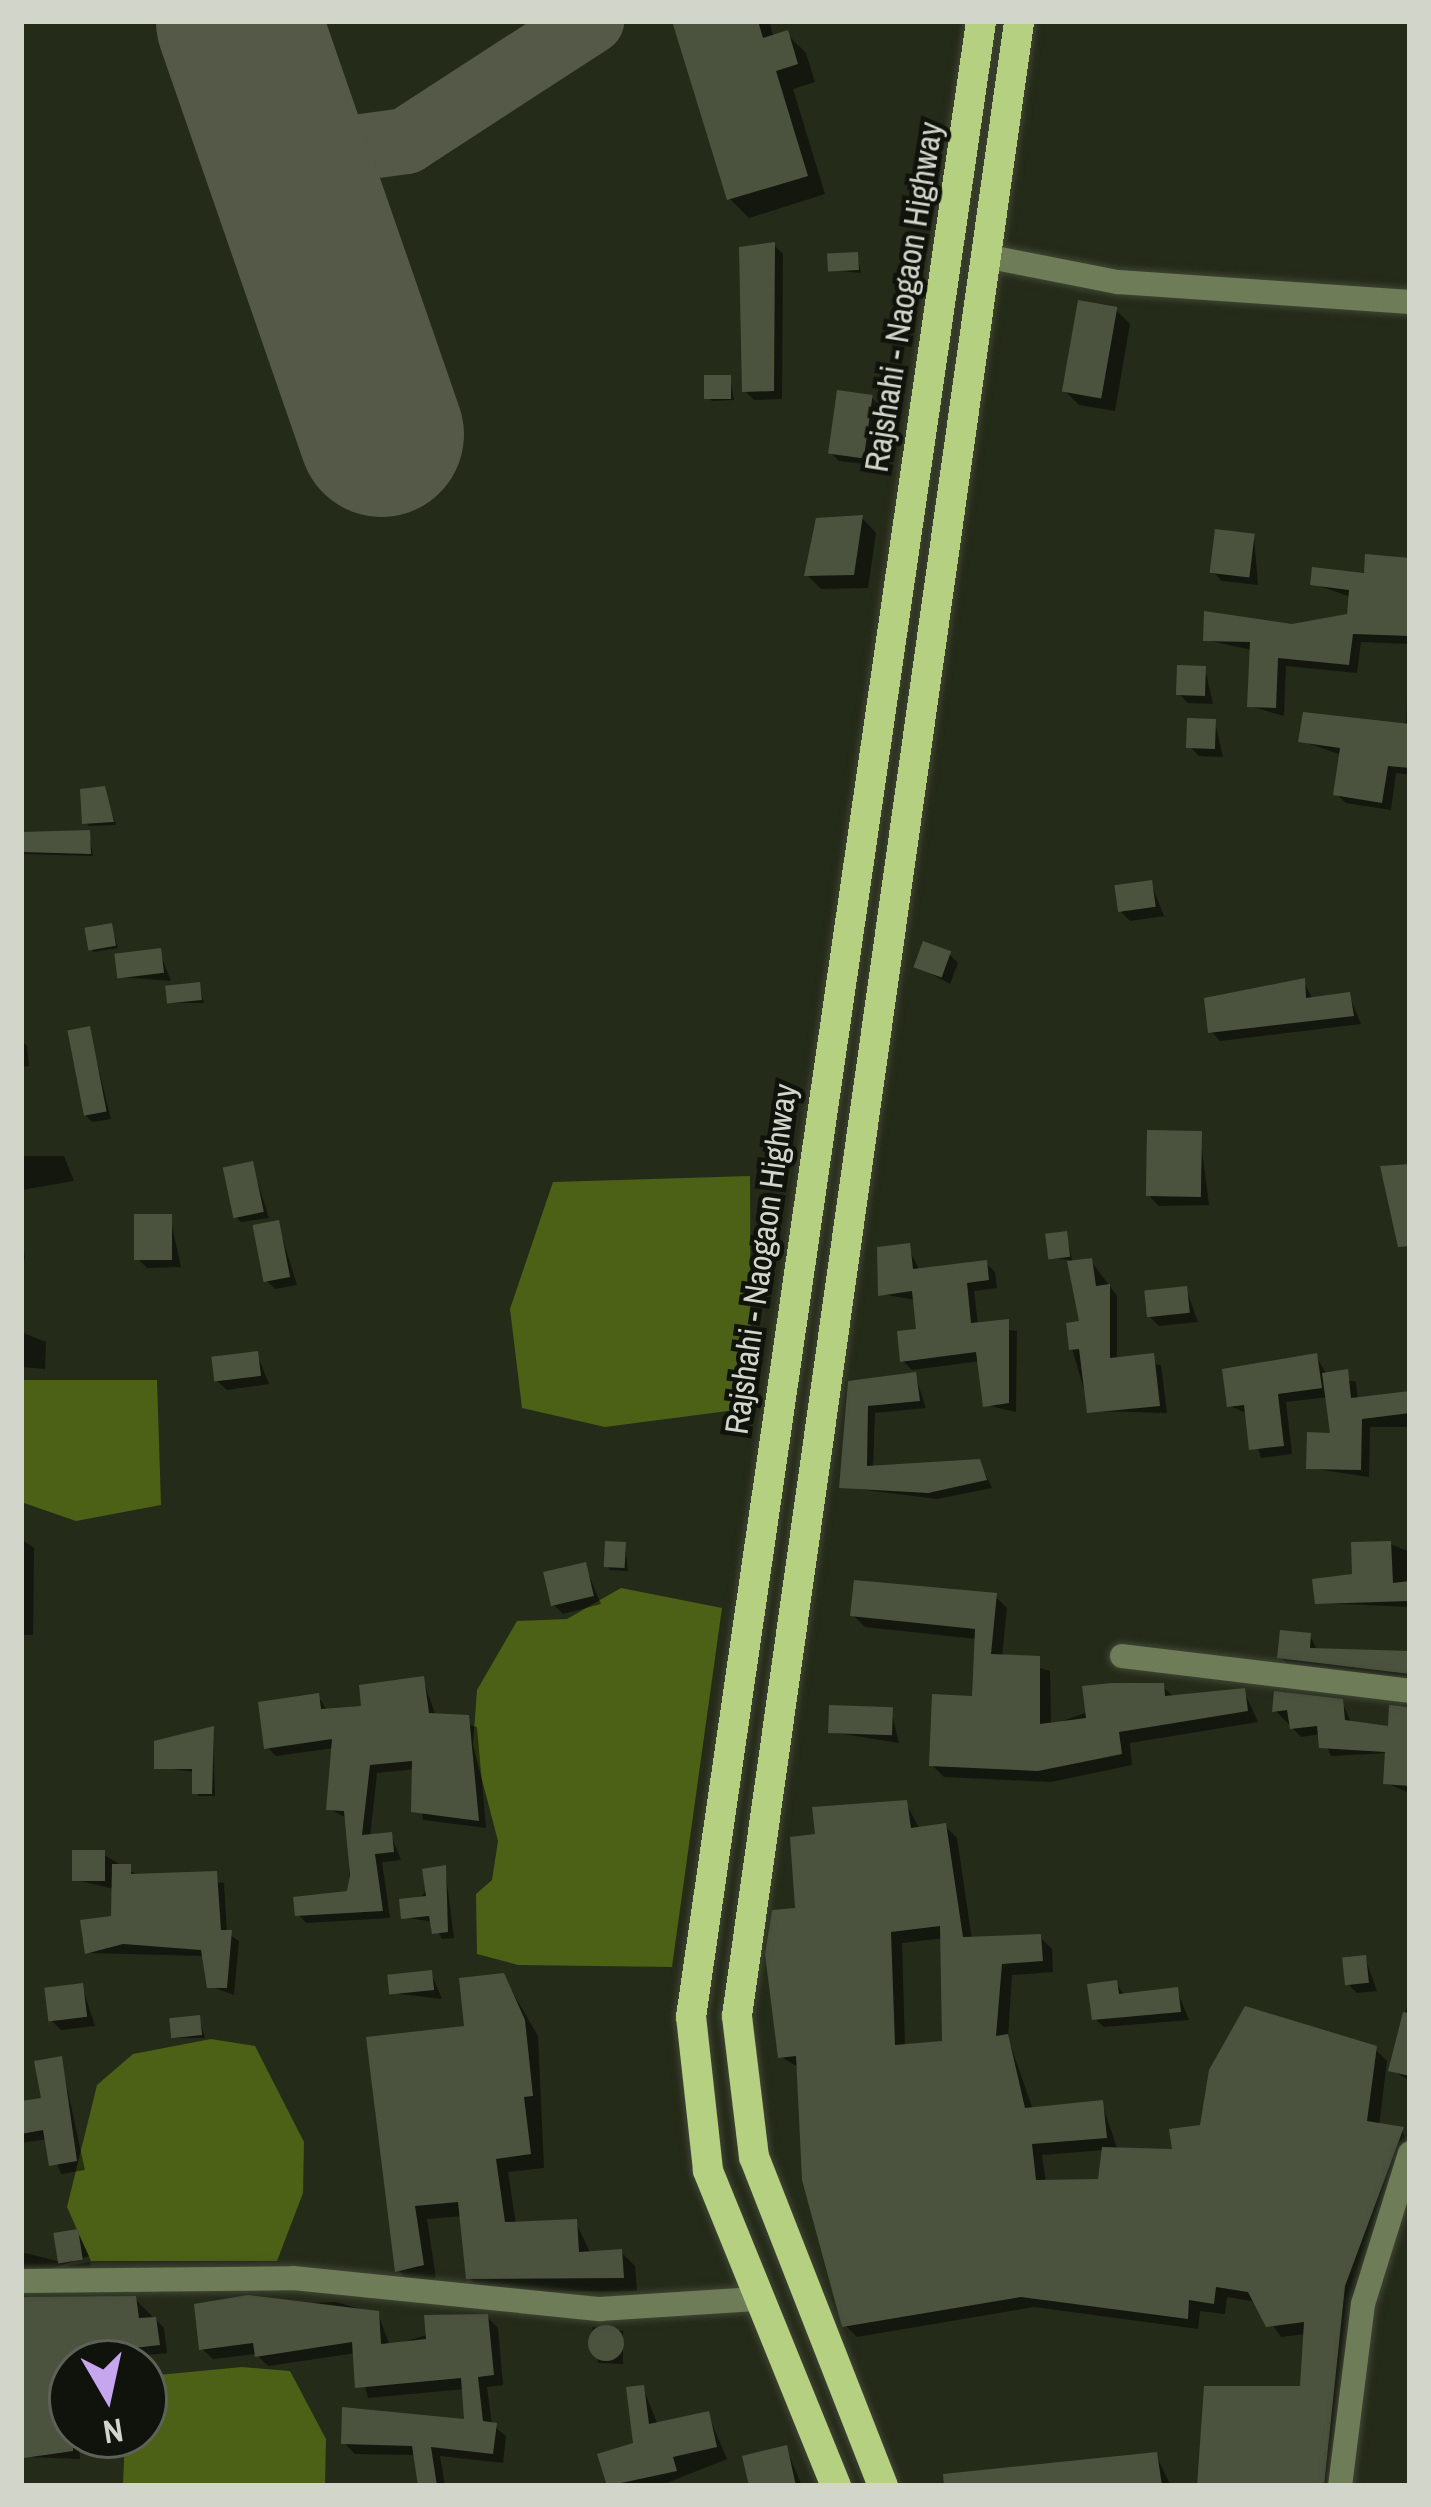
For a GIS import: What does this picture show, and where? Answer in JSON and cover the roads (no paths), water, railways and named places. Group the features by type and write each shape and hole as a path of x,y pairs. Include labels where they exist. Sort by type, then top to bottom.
{"main road":[{"name":"Rajshahi - Naogaon Highway","path":"836,2486 756,2300 708,2170 691,2017 982,21"},
{"path":"883,2486 754,2157 737,2016 1019,21"},
{"path":"936,333 972,339"}],"street":[{"path":"985,256 1118,283 1410,302"},
{"path":"1122,1656 1410,1691"},
{"path":"1340,2486 1363,2304 1410,2153"},
{"path":"21,2281 293,2278 600,2309 756,2300"}]}
